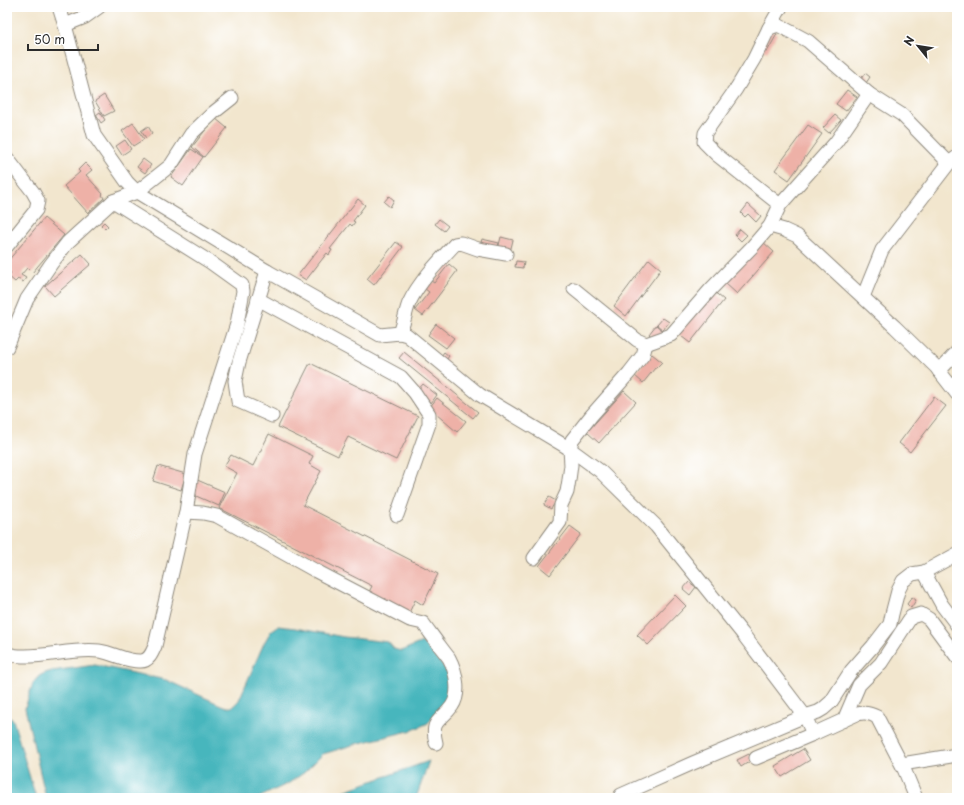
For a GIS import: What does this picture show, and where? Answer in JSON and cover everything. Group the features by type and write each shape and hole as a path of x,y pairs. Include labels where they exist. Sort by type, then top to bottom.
{"lane":[{"path":"60,7 94,135 127,182 137,192 267,271 380,335 400,333 407,335 480,395 570,449 600,471 656,526 742,633 809,725"},
{"path":"65,25 85,17 99,7"},
{"path":"780,205 717,155 704,142 705,133 739,83 754,58 768,28 781,7"},
{"path":"768,28 778,25 808,41 869,94 902,115 953,160 882,250 863,297"},
{"path":"574,289 637,340 646,344 672,335 711,289 752,247 770,226 780,205 836,142 869,94"},
{"path":"7,347 27,299 68,242 113,201 137,192 171,165 191,134 232,98"},
{"path":"7,158 38,200 36,210 7,246"},
{"path":"7,654 22,656 100,651 134,661 143,662 152,654 186,512 195,454 237,324 243,291 242,285 210,262 113,201"},
{"path":"770,226 797,236 920,352 939,371 957,394"},
{"path":"400,333 410,302 425,278 455,244 461,243 478,249 506,254"},
{"path":"238,401 235,381 239,362 267,271"},
{"path":"258,299 401,377 415,393 429,414 429,424 397,515"},
{"path":"534,558 560,522 561,505 567,492 571,466 570,449 572,440 643,355 646,344"},
{"path":"939,371 957,352"},
{"path":"215,393 272,416"},
{"path":"186,512 217,516 316,571 410,620 423,623 449,658 456,677 457,692 453,705 435,725 434,735 436,743"},
{"path":"756,758 809,725 830,702 851,671 890,624 898,591 903,581 912,574 924,572 957,554"},
{"path":"924,572 942,605 957,625"},
{"path":"844,720 858,685 881,663 911,617 921,614 929,619 957,657"},
{"path":"619,798 621,795 693,763 809,725 844,720 863,712 878,717 902,764 916,798"},
{"path":"902,764 957,755"}],"water":[{"path":"278,626 344,637 388,642 394,649 401,651 422,642 446,669 451,684 449,695 443,707 428,723 413,730 323,754 305,772 289,783 258,798 46,798 25,708 33,683 39,676 52,671 95,665 166,680 221,705 231,707 239,700 264,643 271,631"},
{"path":"7,716 13,720 36,798 7,798"},
{"path":"429,761 416,798 331,798 341,792"}],"building":[{"path":"771,31 777,34 767,52 761,49"},
{"path":"865,73 870,77 866,83 861,79"},
{"path":"847,90 857,97 846,111 836,104"},
{"path":"104,95 114,111 104,116 95,101"},
{"path":"100,112 105,120 101,123 96,115"},
{"path":"835,115 841,120 829,133 823,128"},
{"path":"215,118 227,128 204,157 192,147"},
{"path":"133,123 144,139 133,146 122,131"},
{"path":"808,125 822,134 789,180 775,170"},
{"path":"148,126 152,133 146,138 141,131"},
{"path":"125,140 131,149 122,155 116,146"},
{"path":"191,149 203,157 183,186 171,177"},
{"path":"143,159 151,165 145,173 137,167"},
{"path":"85,163 92,170 86,175 103,194 102,195 104,198 88,213 64,186 80,172 78,170"},
{"path":"389,196 394,200 390,207 384,202"},
{"path":"358,199 365,205 353,221 355,222 352,226 350,224 330,249 332,250 329,255 327,253 306,280 298,275"},
{"path":"748,204 761,216 756,222 748,214 745,217 741,213"},
{"path":"44,218 64,235 32,273 27,268 21,275 26,278 23,282 18,279 15,282 8,276 11,273 7,269 7,262"},
{"path":"439,219 448,226 444,231 435,224"},
{"path":"104,222 108,226 105,229 101,225"},
{"path":"740,229 747,235 741,241 735,235"},
{"path":"501,237 513,240 510,252 498,249"},
{"path":"482,239 499,243 497,250 480,246"},
{"path":"762,241 774,252 737,294 725,283"},
{"path":"396,242 403,247 374,285 367,279"},
{"path":"82,254 91,264 54,296 45,286"},
{"path":"649,259 661,269 626,316 614,306"},
{"path":"516,261 524,262 523,268 515,267"},
{"path":"449,264 457,271 423,316 415,310 429,292 421,286 427,278 434,283"},
{"path":"712,290 724,300 690,343 677,333"},
{"path":"663,318 669,322 663,330 657,325"},
{"path":"436,324 454,338 446,348 428,335"},
{"path":"656,325 663,331 656,340 649,334"},
{"path":"404,352 478,412 473,418 399,358"},
{"path":"444,352 449,356 444,363 439,359"},
{"path":"652,354 662,362 643,383 634,375"},
{"path":"310,363 418,416 396,460 348,437 338,456 278,427"},
{"path":"423,384 437,395 431,403 417,391"},
{"path":"624,391 636,402 599,443 587,432"},
{"path":"934,397 946,406 910,452 899,443"},
{"path":"437,398 466,421 457,432 429,408"},
{"path":"269,434 313,456 309,464 321,471 303,505 438,574 423,605 415,600 408,615 368,594 372,586 219,508 237,473 224,466 231,455 253,466"},
{"path":"158,466 186,474 181,490 153,481"},
{"path":"195,479 225,492 219,506 190,492"},
{"path":"549,497 556,501 551,509 544,505"},
{"path":"570,526 581,534 550,575 539,566"},
{"path":"689,582 696,587 690,595 683,589"},
{"path":"675,595 686,606 648,645 637,635"},
{"path":"912,597 916,600 911,608 907,604"},
{"path":"803,749 810,760 782,777 775,766"},
{"path":"749,754 752,760 741,767 737,760"}]}
